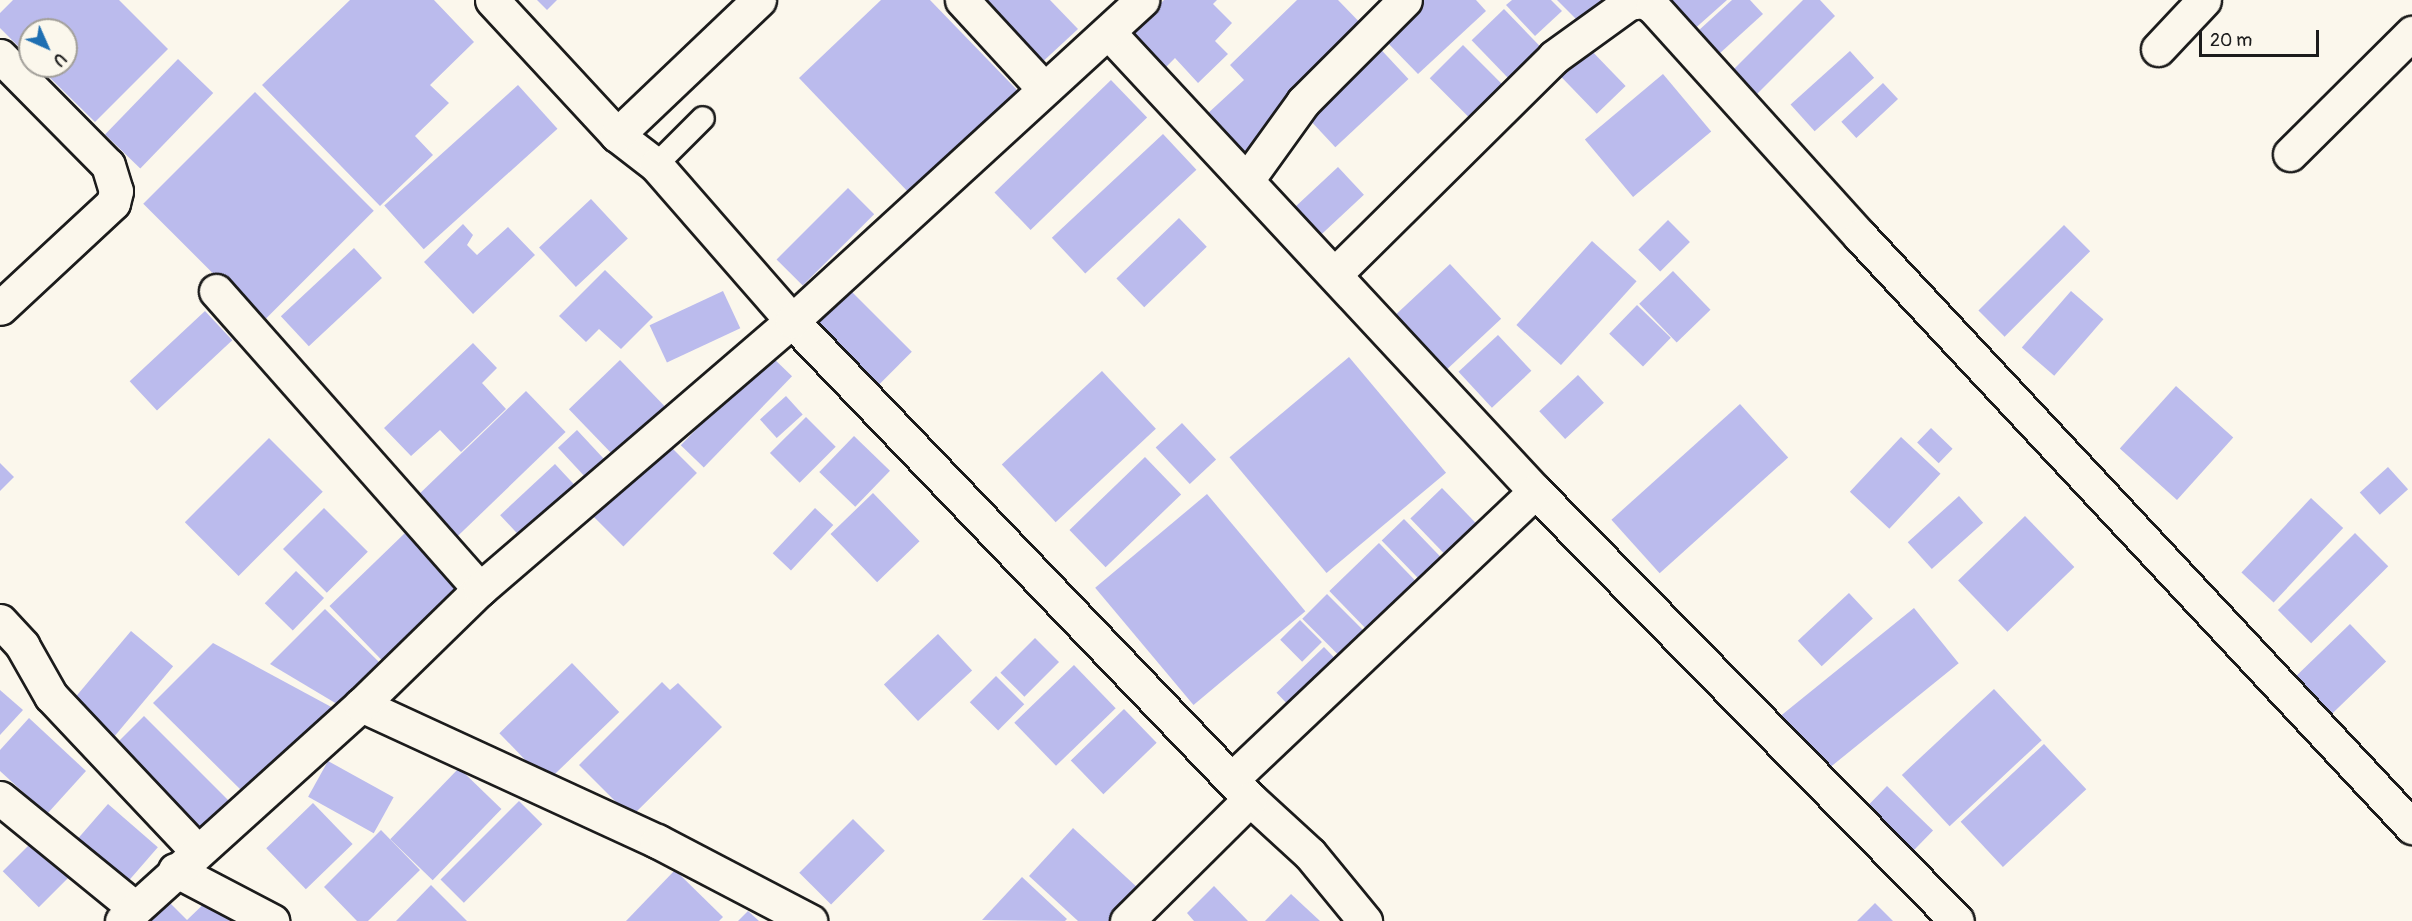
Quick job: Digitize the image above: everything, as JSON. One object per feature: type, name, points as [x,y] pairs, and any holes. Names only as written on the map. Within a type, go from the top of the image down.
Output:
[{"type":"street","points":[[492,0],[616,135],[656,165],[792,321],[1241,789],[1310,854],[1365,921]]},
{"type":"street","points":[[616,135],[759,0]]},
{"type":"street","points":[[962,0],[1044,89]]},
{"type":"street","points":[[0,798],[128,915],[361,705],[480,589],[792,321],[1044,89],[1109,33],[1142,0]]},
{"type":"street","points":[[1247,180],[1303,102],[1405,0]]},
{"type":"street","points":[[2158,49],[2205,0]]},
{"type":"street","points":[[1335,274],[1554,57],[1629,3],[1644,1],[2412,827]]},
{"type":"street","points":[[1109,33],[1536,491],[1957,921]]},
{"type":"street","points":[[2290,154],[2412,33]]},
{"type":"street","points":[[0,56],[108,165],[116,191],[113,203],[0,308]]},
{"type":"street","points":[[216,291],[480,589]]},
{"type":"street","points":[[1127,921],[1241,789],[1536,491]]},
{"type":"street","points":[[0,621],[22,645],[51,696],[186,861],[272,921]]},
{"type":"street","points":[[361,705],[657,841],[810,921]]},
{"type":"lane","points":[[656,165],[703,118]]},
{"type":"building","points":[[13,0],[119,0],[168,49],[95,122],[50,78],[78,78],[78,18],[18,18],[18,46],[0,28],[0,13]]},
{"type":"building","points":[[350,0],[434,0],[474,42],[430,85],[449,103],[415,136],[433,155],[380,206],[262,85]]},
{"type":"building","points":[[537,0],[557,0],[547,10]]},
{"type":"building","points":[[881,0],[930,0],[1019,92],[911,195],[799,78]]},
{"type":"building","points":[[981,0],[1050,0],[1078,29],[1037,67]]},
{"type":"building","points":[[1164,0],[1217,0],[1213,4],[1232,23],[1215,41],[1228,54],[1198,83],[1175,58],[1165,68],[1131,33]]},
{"type":"building","points":[[1297,0],[1338,0],[1369,32],[1243,153],[1206,115],[1244,80],[1230,65]]},
{"type":"building","points":[[1422,0],[1476,0],[1486,11],[1418,74],[1382,37]]},
{"type":"building","points":[[1512,0],[1551,0],[1562,11],[1535,36],[1506,5]]},
{"type":"building","points":[[1557,0],[1610,0],[1583,26]]},
{"type":"building","points":[[1662,0],[1727,0],[1691,32]]},
{"type":"building","points":[[1732,0],[1750,0],[1763,14],[1719,54],[1698,31]]},
{"type":"building","points":[[1803,0],[1820,0],[1835,16],[1754,97],[1730,73]]},
{"type":"building","points":[[1504,9],[1544,51],[1512,82],[1472,40]]},
{"type":"building","points":[[1373,41],[1408,79],[1335,147],[1300,109]]},
{"type":"building","points":[[1463,45],[1506,88],[1473,121],[1430,78]]},
{"type":"building","points":[[1586,45],[1626,86],[1597,114],[1557,73]]},
{"type":"building","points":[[1850,51],[1874,78],[1815,131],[1791,105]]},
{"type":"building","points":[[178,59],[213,93],[140,169],[105,135]]},
{"type":"building","points":[[1663,74],[1711,131],[1633,197],[1585,140]]},
{"type":"building","points":[[1111,80],[1147,117],[1031,230],[994,193]]},
{"type":"building","points":[[1883,83],[1898,99],[1856,138],[1841,122]]},
{"type":"building","points":[[518,85],[557,129],[424,249],[384,205]]},
{"type":"building","points":[[255,92],[374,211],[262,323],[143,204]]},
{"type":"building","points":[[1163,134],[1196,170],[1085,274],[1052,238]]},
{"type":"building","points":[[1338,167],[1364,195],[1319,237],[1293,209]]},
{"type":"building","points":[[848,188],[874,214],[803,286],[777,259]]},
{"type":"building","points":[[591,199],[628,238],[576,287],[539,247]]},
{"type":"building","points":[[1179,218],[1207,247],[1144,307],[1116,278]]},
{"type":"building","points":[[1668,220],[1690,242],[1660,272],[1638,250]]},
{"type":"building","points":[[463,224],[473,235],[467,245],[477,255],[508,227],[535,255],[473,314],[424,262]]},
{"type":"building","points":[[2064,225],[2090,251],[2005,337],[1978,311]]},
{"type":"building","points":[[1592,241],[1637,281],[1561,365],[1516,325]]},
{"type":"building","points":[[354,248],[382,278],[309,346],[281,316]]},
{"type":"building","points":[[1450,264],[1501,319],[1447,369],[1396,314]]},
{"type":"building","points":[[605,270],[653,317],[621,349],[599,329],[586,342],[559,316]]},
{"type":"building","points":[[1673,271],[1711,310],[1677,342],[1639,304]]},
{"type":"building","points":[[723,291],[740,328],[667,362],[650,325]]},
{"type":"building","points":[[851,291],[912,352],[877,386],[816,326]]},
{"type":"building","points":[[2071,291],[2103,319],[2054,376],[2022,348]]},
{"type":"building","points":[[1637,305],[1671,338],[1643,366],[1609,334]]},
{"type":"building","points":[[205,311],[232,340],[157,410],[130,381]]},
{"type":"building","points":[[1498,335],[1531,371],[1492,408],[1459,372]]},
{"type":"building","points":[[473,343],[497,368],[482,383],[506,409],[461,452],[440,430],[411,456],[384,428]]},
{"type":"building","points":[[769,354],[792,376],[704,468],[681,445]]},
{"type":"building","points":[[1349,357],[1446,473],[1327,573],[1229,457]]},
{"type":"building","points":[[620,360],[671,413],[620,463],[569,409]]},
{"type":"building","points":[[1102,371],[1156,429],[1056,522],[1002,464]]},
{"type":"building","points":[[1578,375],[1604,403],[1565,439],[1539,411]]},
{"type":"building","points":[[2176,386],[2233,438],[2177,500],[2120,448]]},
{"type":"building","points":[[526,391],[566,432],[453,540],[414,499]]},
{"type":"building","points":[[786,396],[803,415],[777,438],[760,419]]},
{"type":"building","points":[[1740,404],[1788,458],[1660,573],[1611,520]]},
{"type":"building","points":[[806,417],[836,447],[800,483],[770,453]]},
{"type":"building","points":[[1182,423],[1216,460],[1190,484],[1156,448]]},
{"type":"building","points":[[1931,428],[1953,449],[1939,463],[1917,442]]},
{"type":"building","points":[[577,430],[608,463],[589,481],[558,448]]},
{"type":"building","points":[[854,436],[890,471],[855,507],[819,472]]},
{"type":"building","points":[[1901,437],[1940,474],[1889,529],[1850,492]]},
{"type":"building","points":[[269,438],[323,492],[239,576],[185,522]]},
{"type":"building","points":[[663,439],[697,473],[623,546],[589,513]]},
{"type":"building","points":[[1145,457],[1181,494],[1106,567],[1069,530]]},
{"type":"building","points":[[0,463],[14,477],[0,491]]},
{"type":"building","points":[[555,464],[581,492],[526,543],[500,515]]},
{"type":"building","points":[[2388,467],[2408,489],[2380,515],[2360,492]]},
{"type":"building","points":[[1442,488],[1484,532],[1453,562],[1410,519]]},
{"type":"building","points":[[873,493],[920,541],[877,582],[831,534]]},
{"type":"building","points":[[1207,494],[1305,611],[1194,705],[1095,588]]},
{"type":"building","points":[[1959,496],[1983,523],[1932,569],[1908,542]]},
{"type":"building","points":[[2311,498],[2343,528],[2274,603],[2241,573]]},
{"type":"building","points":[[324,508],[368,552],[327,593],[283,549]]},
{"type":"building","points":[[815,508],[833,525],[791,570],[773,553]]},
{"type":"building","points":[[2025,516],[2074,567],[2007,632],[1958,581]]},
{"type":"building","points":[[1404,519],[1449,566],[1427,587],[1382,541]]},
{"type":"building","points":[[405,533],[461,591],[385,663],[329,606]]},
{"type":"building","points":[[2355,533],[2388,566],[2311,643],[2278,610]]},
{"type":"building","points":[[1379,543],[1421,587],[1372,635],[1329,591]]},
{"type":"building","points":[[296,571],[324,598],[293,630],[265,603]]},
{"type":"building","points":[[1849,593],[1873,619],[1822,666],[1798,641]]},
{"type":"building","points":[[1327,594],[1373,640],[1348,665],[1302,619]]},
{"type":"building","points":[[1914,608],[1959,663],[1826,771],[1781,716]]},
{"type":"building","points":[[325,609],[379,662],[337,704],[270,664]]},
{"type":"building","points":[[1300,620],[1322,642],[1302,662],[1280,640]]},
{"type":"building","points":[[2350,624],[2386,661],[2324,721],[2288,684]]},
{"type":"building","points":[[131,631],[173,666],[109,742],[67,707]]},
{"type":"building","points":[[938,634],[972,671],[918,721],[884,684]]},
{"type":"building","points":[[1035,638],[1059,662],[1024,697],[1000,673]]},
{"type":"building","points":[[213,643],[335,709],[246,795],[153,703]]},
{"type":"building","points":[[1324,647],[1346,670],[1299,716],[1277,693]]},
{"type":"building","points":[[572,663],[619,712],[547,782],[499,733]]},
{"type":"building","points":[[1074,665],[1116,708],[1056,766],[1014,723]]},
{"type":"building","points":[[996,676],[1024,704],[998,730],[970,702]]},
{"type":"building","points":[[662,682],[670,690],[678,683],[722,727],[631,817],[579,765]]},
{"type":"building","points":[[1994,689],[2042,740],[1950,826],[1902,775]]},
{"type":"building","points":[[0,690],[23,710],[0,735]]},
{"type":"building","points":[[1124,709],[1157,743],[1103,794],[1071,760]]},
{"type":"building","points":[[144,716],[230,802],[197,836],[111,749]]},
{"type":"building","points":[[29,718],[86,771],[47,814],[0,771],[0,750]]},
{"type":"building","points":[[2044,744],[2086,789],[2003,867],[1961,822]]},
{"type":"building","points":[[328,761],[394,797],[374,833],[308,797]]},
{"type":"building","points":[[459,768],[501,809],[433,880],[390,839]]},
{"type":"building","points":[[1887,786],[1933,830],[1913,851],[1867,807]]},
{"type":"building","points":[[519,801],[542,824],[464,903],[441,879]]},
{"type":"building","points":[[313,803],[353,844],[306,889],[266,848]]},
{"type":"building","points":[[108,804],[158,847],[125,885],[75,842]]},
{"type":"building","points":[[853,819],[885,851],[831,905],[799,873]]},
{"type":"building","points":[[1073,828],[1139,889],[1109,921],[1078,921],[1029,876]]},
{"type":"building","points":[[381,830],[420,870],[368,921],[357,921],[324,887]]},
{"type":"building","points":[[36,838],[72,874],[39,907],[3,871]]},
{"type":"building","points":[[675,870],[723,917],[719,921],[626,921]]},
{"type":"building","points":[[1022,877],[1067,919],[1065,921],[982,920]]},
{"type":"building","points":[[431,885],[467,921],[396,921]]},
{"type":"building","points":[[1214,886],[1248,921],[1194,921],[1187,913]]},
{"type":"building","points":[[1291,894],[1320,921],[1265,921]]},
{"type":"building","points":[[212,896],[235,921],[145,921],[167,900],[187,920]]},
{"type":"building","points":[[1875,903],[1893,921],[1857,921]]},
{"type":"building","points":[[748,911],[759,921],[738,921]]}]
